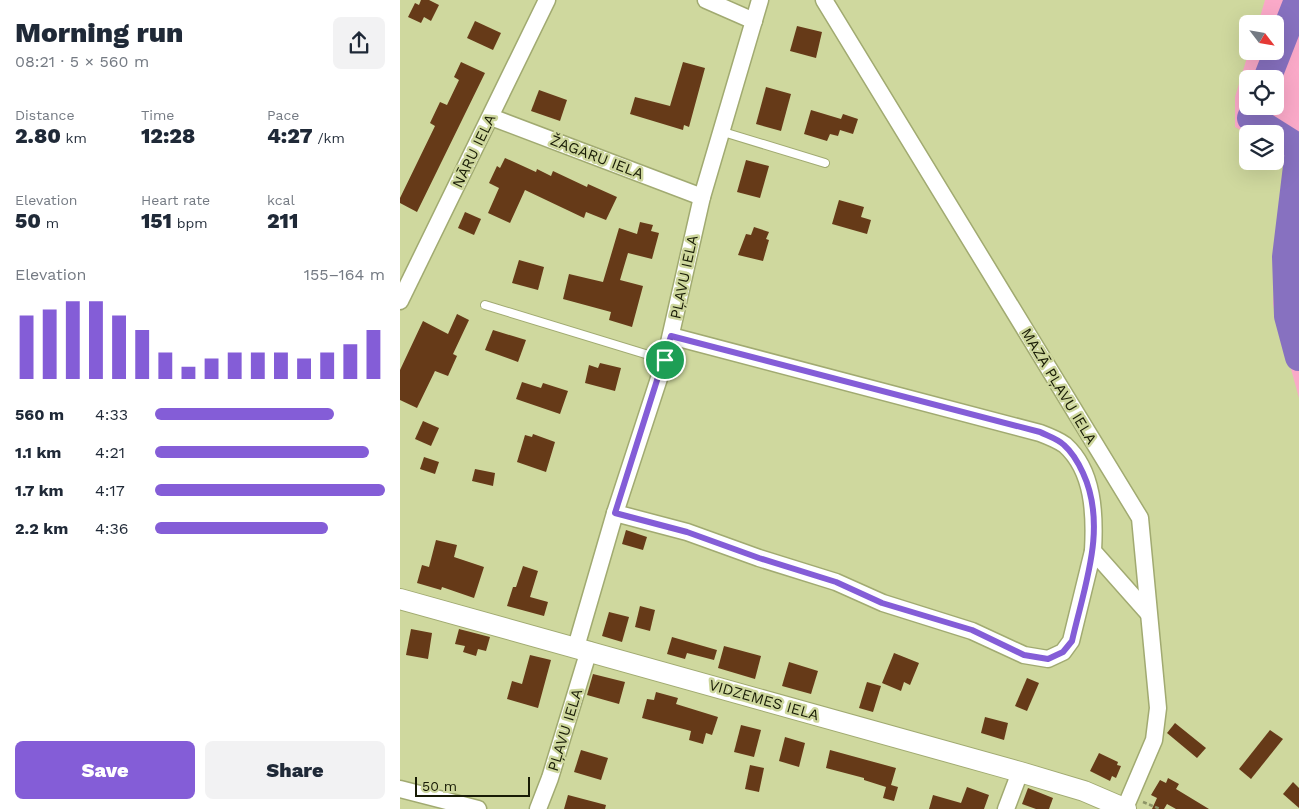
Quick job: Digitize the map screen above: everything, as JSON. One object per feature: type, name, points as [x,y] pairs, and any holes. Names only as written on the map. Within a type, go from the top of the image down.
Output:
[{"type":"street","name":"NĀRU IELA","points":[[400,301],[492,117],[547,0]]},
{"type":"street","points":[[706,0],[754,21]]},
{"type":"street","name":"PĻAVU IELA","points":[[538,809],[550,778],[615,513],[665,360],[702,196],[760,0]]},
{"type":"street","name":"MAZĀ PĻAVU IELA","points":[[824,0],[1140,518],[1158,708],[1154,740],[1126,809]]},
{"type":"street","name":"ŽAGARU IELA","points":[[492,117],[702,196]]},
{"type":"street","points":[[615,513],[687,532],[759,558],[836,582],[882,603],[972,630],[1024,655],[1048,659],[1063,652],[1072,641],[1093,551],[1095,522],[1090,487],[1075,456],[1063,444],[1040,432],[671,336]]},
{"type":"street","points":[[1093,551],[1148,613]]},
{"type":"street","name":"VIDZEMES IELA","points":[[400,599],[582,648],[1020,772],[1084,791],[1126,809]]},
{"type":"street","points":[[1006,809],[1020,772]]},
{"type":"street","points":[[400,789],[478,809]]},
{"type":"lane","points":[[720,131],[825,162]]},
{"type":"lane","points":[[485,305],[665,360]]},
{"type":"shaded area","points":[[1265,0],[1299,0],[1299,398],[1273,304],[1285,156],[1284,125],[1239,125],[1239,129],[1235,127],[1235,97],[1239,84],[1239,115],[1284,115],[1284,70],[1243,70],[1246,60],[1284,60],[1284,15],[1261,15]]},
{"type":"building","points":[[421,0],[429,0],[439,5],[431,21],[424,17],[421,23],[408,17],[415,3],[419,5]]},
{"type":"building","points":[[475,21],[501,33],[493,50],[467,38]]},
{"type":"building","points":[[797,26],[822,32],[816,58],[790,51]]},
{"type":"building","points":[[461,62],[485,73],[417,212],[400,203],[400,198],[435,126],[430,123],[440,102],[447,105],[459,80],[454,77]]},
{"type":"building","points":[[683,62],[705,68],[689,127],[684,125],[683,130],[630,114],[635,97],[670,106]]},
{"type":"building","points":[[766,87],[791,94],[781,131],[756,124]]},
{"type":"building","points":[[539,90],[567,100],[560,121],[531,111]]},
{"type":"building","points":[[811,110],[841,119],[843,114],[858,119],[853,134],[840,130],[838,136],[830,134],[827,141],[804,134]]},
{"type":"building","points":[[505,158],[536,172],[537,169],[551,176],[553,171],[587,187],[588,184],[617,197],[606,220],[586,212],[584,218],[525,190],[510,223],[488,213],[499,188],[489,183],[497,166],[500,168]]},
{"type":"building","points":[[746,160],[769,166],[760,198],[737,192]]},
{"type":"building","points":[[839,200],[864,207],[861,217],[871,220],[867,234],[832,224]]},
{"type":"building","points":[[465,212],[481,219],[474,235],[458,228]]},
{"type":"building","points":[[640,222],[653,225],[651,231],[659,233],[652,259],[628,253],[620,280],[643,286],[632,327],[609,320],[611,312],[563,299],[569,274],[603,282],[619,228],[637,234]]},
{"type":"building","points":[[754,227],[769,232],[766,239],[769,240],[763,261],[738,255],[746,234],[751,235]]},
{"type":"building","points":[[519,260],[544,267],[538,290],[512,283]]},
{"type":"building","points":[[457,314],[469,320],[453,354],[457,356],[448,376],[435,371],[417,408],[400,400],[400,370],[423,321],[448,334]]},
{"type":"building","points":[[493,330],[526,340],[518,362],[485,350]]},
{"type":"building","points":[[600,363],[621,368],[615,391],[585,383],[589,365],[598,368]]},
{"type":"building","points":[[522,382],[541,388],[543,383],[568,391],[560,414],[516,399]]},
{"type":"building","points":[[423,421],[439,428],[431,446],[415,439]]},
{"type":"building","points":[[533,434],[555,442],[546,472],[517,462],[525,435],[532,437]]},
{"type":"building","points":[[424,457],[439,462],[435,474],[420,469]]},
{"type":"building","points":[[475,469],[495,473],[493,486],[472,481]]},
{"type":"building","points":[[626,530],[647,537],[643,550],[622,544]]},
{"type":"building","points":[[436,540],[457,545],[454,557],[484,567],[474,598],[442,587],[441,590],[417,583],[422,565],[429,567]]},
{"type":"building","points":[[523,566],[538,571],[530,597],[548,602],[544,616],[507,606]]},
{"type":"building","points":[[640,606],[655,610],[650,631],[635,627]]},
{"type":"building","points":[[609,612],[629,617],[622,642],[602,636]]},
{"type":"building","points":[[411,629],[432,633],[428,659],[406,655]]},
{"type":"building","points":[[459,629],[490,637],[486,651],[478,649],[476,656],[463,652],[465,646],[455,644]]},
{"type":"building","points":[[672,637],[717,650],[714,660],[687,653],[685,659],[667,654]]},
{"type":"building","points":[[724,646],[761,656],[755,679],[718,668]]},
{"type":"building","points":[[894,653],[919,663],[910,685],[904,682],[901,691],[882,683]]},
{"type":"building","points":[[530,655],[551,660],[538,708],[507,699],[512,681],[522,684]]},
{"type":"building","points":[[789,662],[818,671],[811,694],[782,686]]},
{"type":"building","points":[[593,674],[625,682],[619,704],[587,695]]},
{"type":"building","points":[[1027,678],[1039,683],[1027,711],[1015,706]]},
{"type":"building","points":[[867,682],[881,686],[873,712],[859,708]]},
{"type":"building","points":[[656,692],[678,698],[676,704],[718,717],[712,735],[706,733],[703,744],[689,740],[691,731],[642,718],[647,699],[654,700]]},
{"type":"building","points":[[985,717],[1008,723],[1004,740],[981,733]]},
{"type":"building","points":[[1175,723],[1206,748],[1197,758],[1167,733]]},
{"type":"building","points":[[741,725],[761,730],[754,757],[734,752]]},
{"type":"building","points":[[1270,730],[1283,739],[1251,779],[1239,769]]},
{"type":"building","points":[[785,737],[805,743],[799,767],[779,761]]},
{"type":"building","points":[[581,750],[608,758],[601,780],[574,772]]},
{"type":"building","points":[[830,750],[896,768],[891,785],[898,787],[894,801],[883,798],[886,787],[864,780],[864,778],[826,768]]},
{"type":"building","points":[[1099,753],[1118,762],[1117,765],[1121,766],[1116,778],[1112,776],[1110,781],[1090,771]]},
{"type":"building","points":[[750,765],[764,768],[759,792],[745,789]]},
{"type":"building","points":[[1168,778],[1179,784],[1176,789],[1209,809],[1176,809],[1167,804],[1164,809],[1152,809],[1157,798],[1151,795],[1160,780],[1166,783]]},
{"type":"building","points":[[1293,782],[1299,788],[1299,808],[1283,794]]},
{"type":"building","points":[[967,787],[989,795],[984,809],[929,809],[933,795],[961,803]]},
{"type":"building","points":[[1028,788],[1053,798],[1049,809],[1036,809],[1022,804]]},
{"type":"building","points":[[568,795],[606,805],[605,809],[564,809]]},
{"type":"waterway","points":[[1271,70],[1298,0]]},
{"type":"waterway","points":[[1252,115],[1251,118],[1299,148]]},
{"type":"waterway","points":[[1299,150],[1286,257],[1288,316],[1299,357]]},
{"type":"route","points":[[671,336],[1040,432],[1063,444],[1075,456],[1090,487],[1095,522],[1093,551],[1072,641],[1063,652],[1048,659],[1024,655],[972,630],[882,603],[836,582],[759,558],[687,532],[615,513],[665,360],[671,336]]}]
